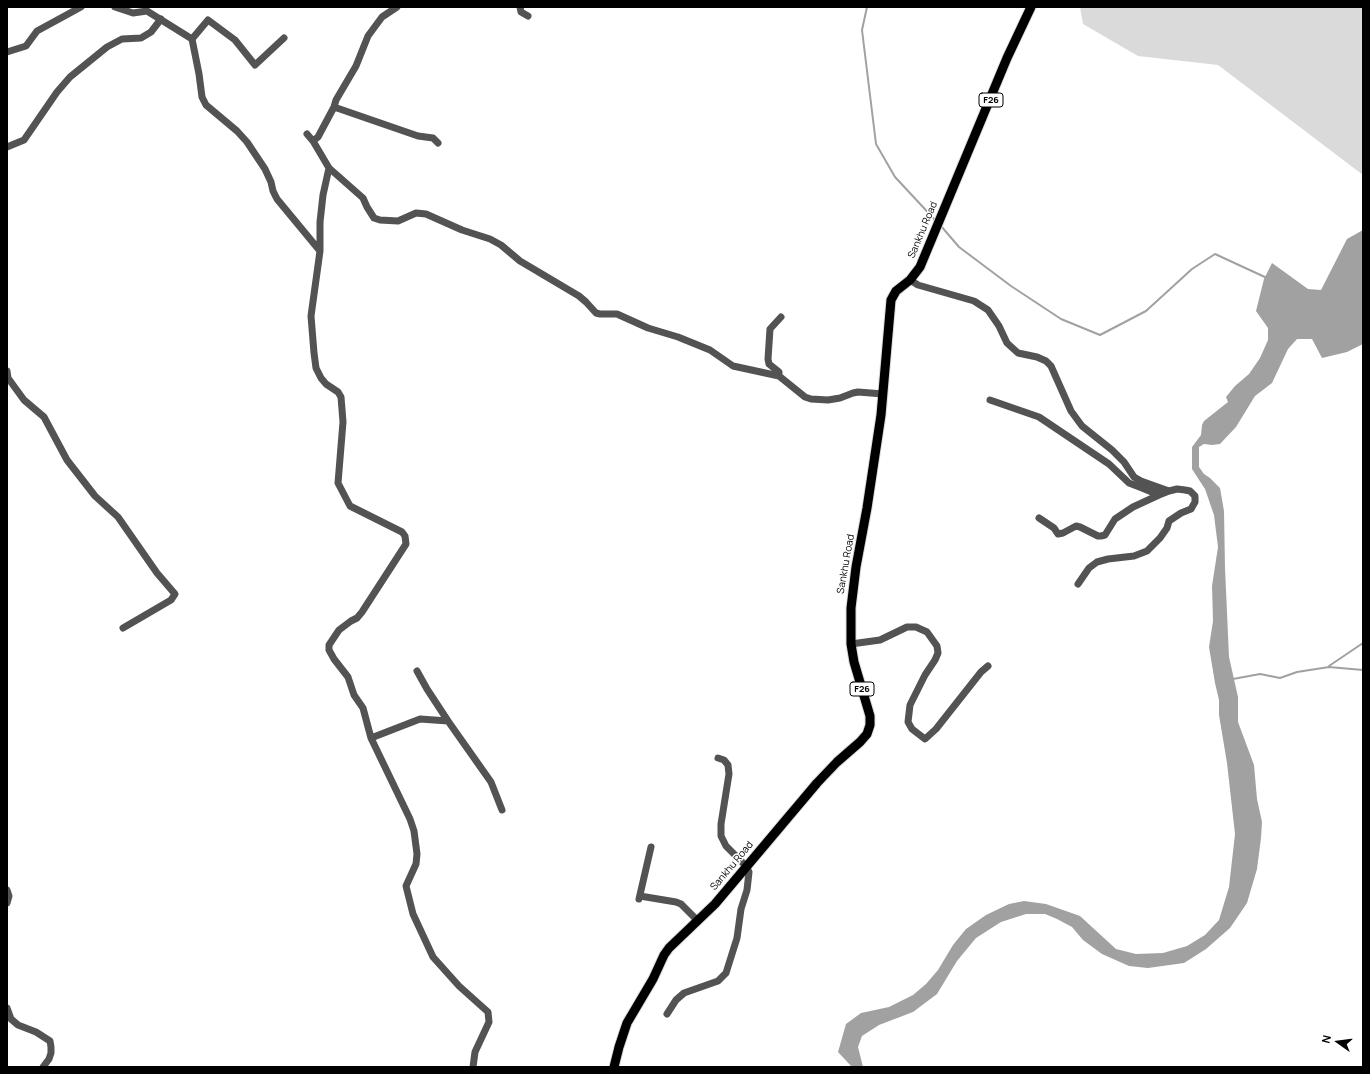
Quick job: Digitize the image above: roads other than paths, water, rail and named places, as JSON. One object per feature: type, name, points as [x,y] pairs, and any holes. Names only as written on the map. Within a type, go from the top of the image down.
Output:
[{"type":"main road","name":"Sankhu Road","points":[[614,1067],[627,1023],[653,979],[664,955],[676,940],[715,904],[817,783],[867,734],[870,725],[870,716],[854,662],[851,644],[852,592],[867,508],[882,394],[891,300],[896,291],[910,280],[920,267],[1007,58],[1031,7]]},
{"type":"street","points":[[7,52],[26,46],[37,31],[81,7]]},
{"type":"street","points":[[115,7],[133,13],[147,11],[192,39],[202,97],[206,105],[237,131],[247,142],[265,169],[277,199],[320,252]]},
{"type":"street","points":[[313,141],[318,137],[334,107],[336,100],[356,66],[368,36],[382,17],[397,7]]},
{"type":"street","points":[[520,7],[521,12],[528,16]]},
{"type":"street","points":[[7,147],[24,140],[57,92],[70,77],[107,47],[122,39],[141,38],[146,36],[161,19]]},
{"type":"street","points":[[192,39],[208,20],[235,40],[255,65],[284,38]]},
{"type":"street","points":[[334,107],[418,136],[433,138],[438,143]]},
{"type":"street","points":[[307,134],[313,141],[329,168],[363,198],[374,218],[380,220],[398,221],[416,213],[426,214],[462,230],[496,242],[520,261],[579,296],[596,313],[617,314],[648,328],[678,337],[710,350],[734,366],[779,376],[805,396],[817,401],[840,398],[858,392],[882,394]]},
{"type":"street","points":[[329,168],[323,196],[320,222],[320,252],[311,316],[316,368],[326,384],[338,392],[341,397],[343,422],[338,483],[350,506],[402,532],[405,536],[406,544],[362,612],[357,618],[339,630],[329,645],[329,650],[348,677],[354,695],[363,708],[371,738],[410,819],[414,831],[417,854],[416,864],[406,886],[413,914],[433,957],[459,986],[488,1012],[489,1022],[475,1052],[473,1067]]},
{"type":"street","points":[[910,280],[918,285],[974,301],[988,310],[999,326],[1007,343],[1018,354],[1037,357],[1046,361],[1051,366],[1071,411],[1082,426],[1120,458],[1134,477],[1169,491]]},
{"type":"street","points":[[779,376],[779,372],[769,364],[768,359],[770,329],[781,317]]},
{"type":"street","points":[[7,371],[8,378],[24,400],[44,417],[67,460],[95,496],[118,517],[157,573],[175,594],[172,600],[123,628]]},
{"type":"street","points":[[990,400],[1039,417],[1109,464],[1129,483],[1159,495]]},
{"type":"street","points":[[1039,518],[1054,528],[1058,534],[1063,534],[1076,526],[1101,536],[1105,535],[1115,519],[1133,507],[1159,495],[1177,489],[1193,493],[1195,496],[1195,502],[1191,509],[1169,521],[1167,528],[1160,538],[1147,551],[1134,556],[1108,559],[1097,562],[1089,568],[1078,584]]},
{"type":"street","points":[[851,644],[880,640],[907,627],[916,627],[927,632],[937,646],[938,653],[936,660],[925,675],[910,705],[908,722],[912,729],[924,739],[936,729],[981,672],[988,666]]},
{"type":"street","points":[[417,671],[448,721],[491,782],[502,810]]},
{"type":"street","points":[[371,738],[420,719],[448,721]]},
{"type":"street","points":[[667,1014],[676,1000],[684,993],[718,982],[726,974],[737,938],[741,909],[747,890],[749,872],[746,866],[726,846],[721,836],[721,824],[729,774],[728,765],[724,760],[718,758]]},
{"type":"street","points":[[651,847],[640,898],[676,902],[681,904],[698,921]]},
{"type":"street","points":[[7,890],[9,896],[7,903]]},
{"type":"street","points":[[7,1008],[11,1019],[18,1025],[36,1032],[50,1041],[51,1053],[49,1059],[43,1067]]},
{"type":"waterway","points":[[867,7],[862,30],[876,144],[895,177],[936,221]]},
{"type":"waterway","points":[[941,226],[959,247],[1011,286],[1061,319],[1100,335],[1146,311],[1192,269],[1215,254],[1267,278]]},
{"type":"waterway","points":[[1329,666],[1363,643]]},
{"type":"waterway","points":[[1233,679],[1260,674],[1280,678],[1297,672],[1329,667],[1363,670]]}]
